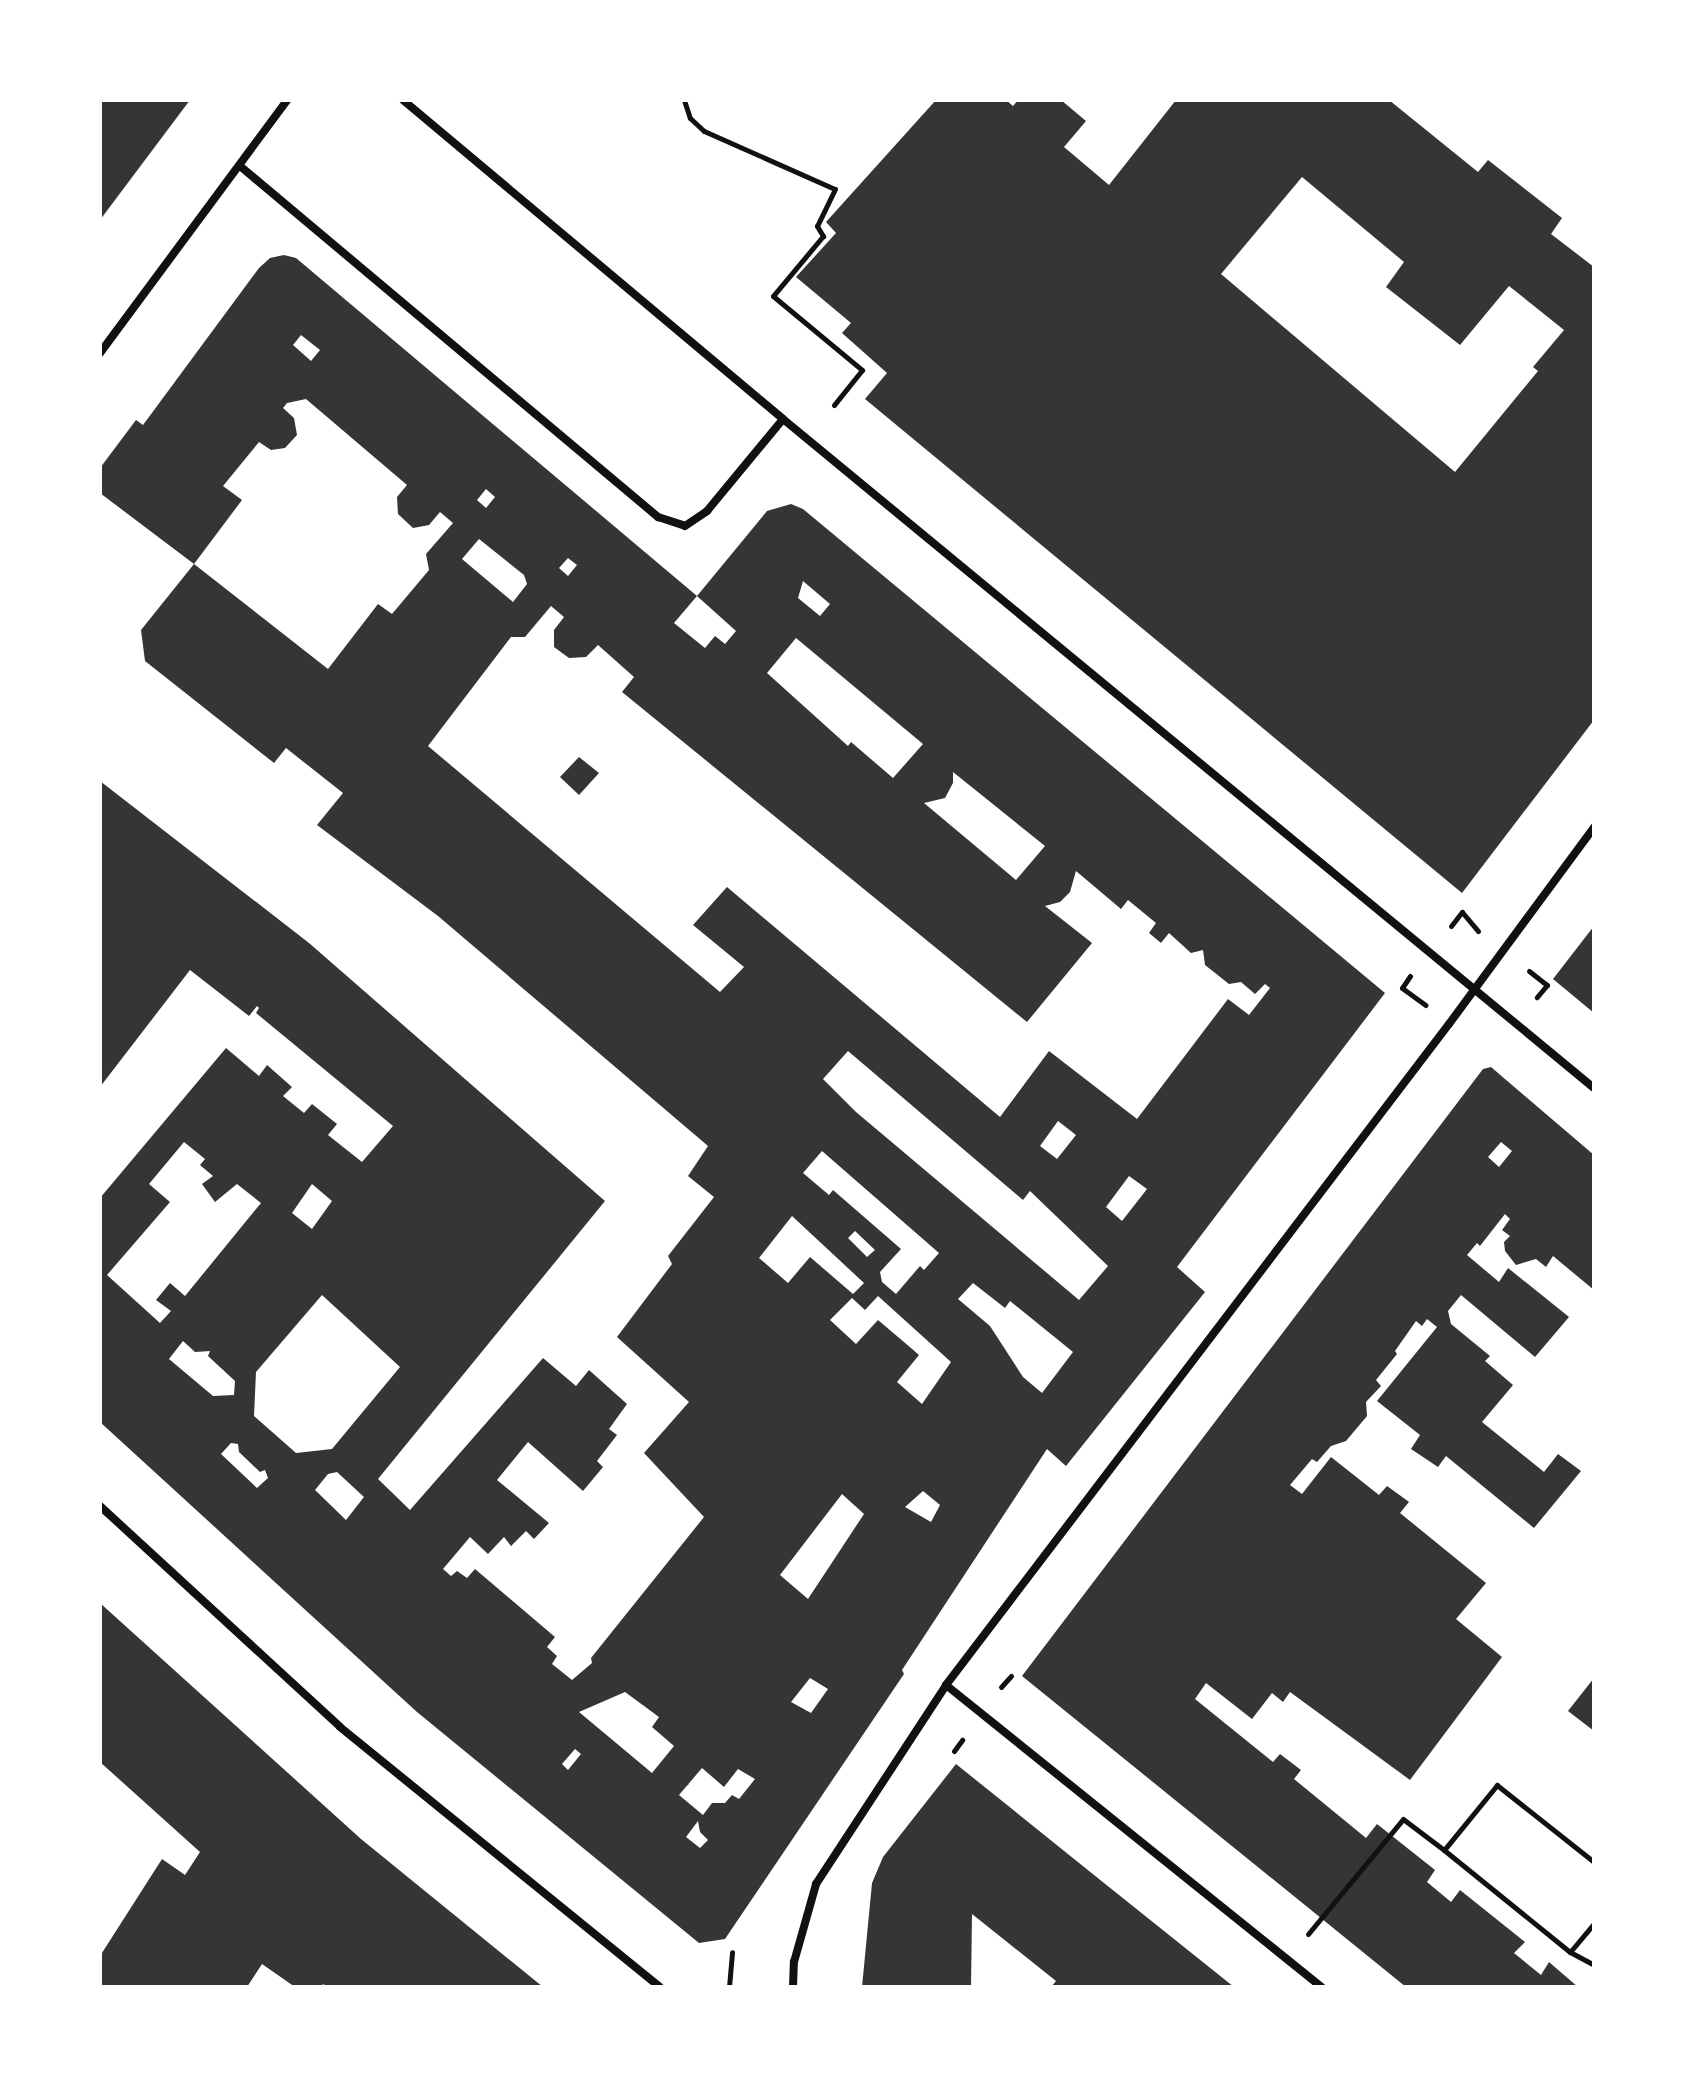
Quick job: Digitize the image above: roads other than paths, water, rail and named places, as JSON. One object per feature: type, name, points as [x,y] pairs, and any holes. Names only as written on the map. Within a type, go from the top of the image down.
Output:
[{"type":"street","points":[[100,353],[287,100]]},
{"type":"street","points":[[403,100],[783,419],[1594,1088]]},
{"type":"street","points":[[240,166],[658,517],[685,526],[707,511],[783,419]]},
{"type":"street","points":[[793,1987],[794,1962],[816,1884],[946,1685],[1475,989],[1594,827]]},
{"type":"street","points":[[100,1506],[340,1727],[660,1987]]},
{"type":"street","points":[[946,1685],[1322,1987]]}]
